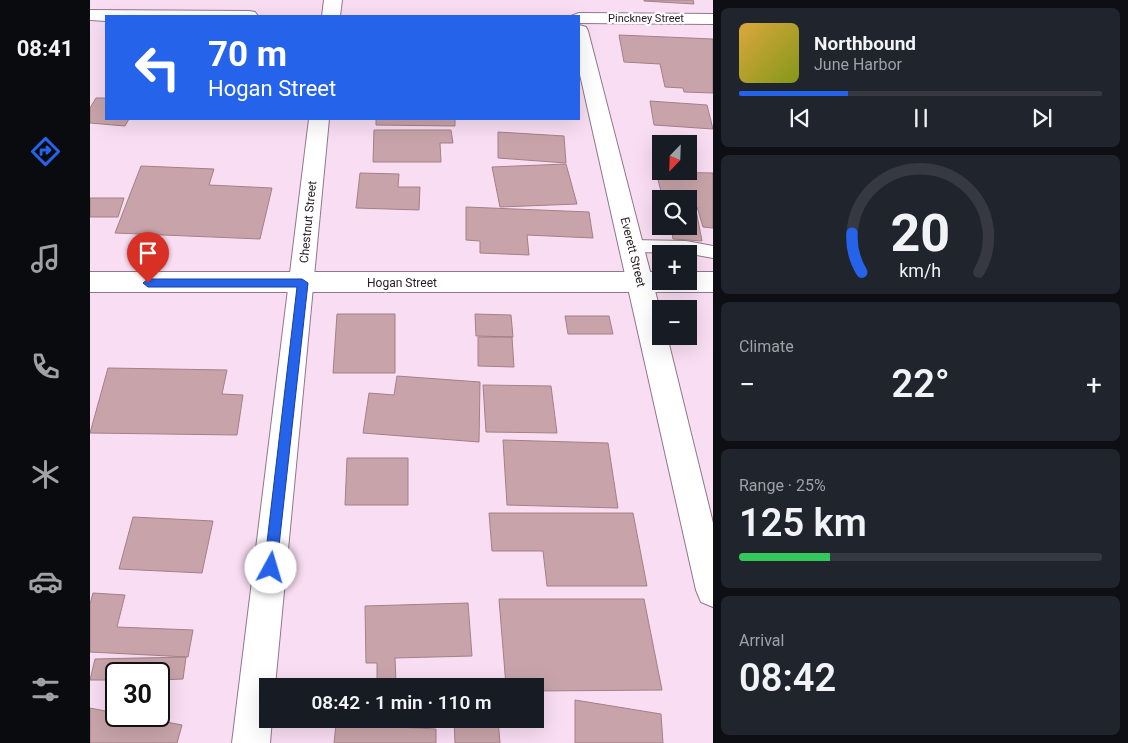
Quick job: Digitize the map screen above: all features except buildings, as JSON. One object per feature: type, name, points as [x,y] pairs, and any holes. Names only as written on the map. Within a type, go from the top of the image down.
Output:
[{"type":"street","points":[[90,10],[95,0]]},
{"type":"street","points":[[331,15],[333,0]]},
{"type":"street","name":"Pinckney Street","points":[[575,12],[713,19]]},
{"type":"street","points":[[90,15],[105,15]]},
{"type":"street","name":"Everett Street","points":[[580,35],[641,283],[713,590]]},
{"type":"street","name":"Chestnut Street","points":[[251,743],[319,120]]},
{"type":"street","name":"Hogan Street","points":[[90,282],[713,282]]},
{"type":"lane","points":[[632,246],[686,247],[713,252]]},
{"type":"route","points":[[148,283],[302,283],[271,568]]}]
